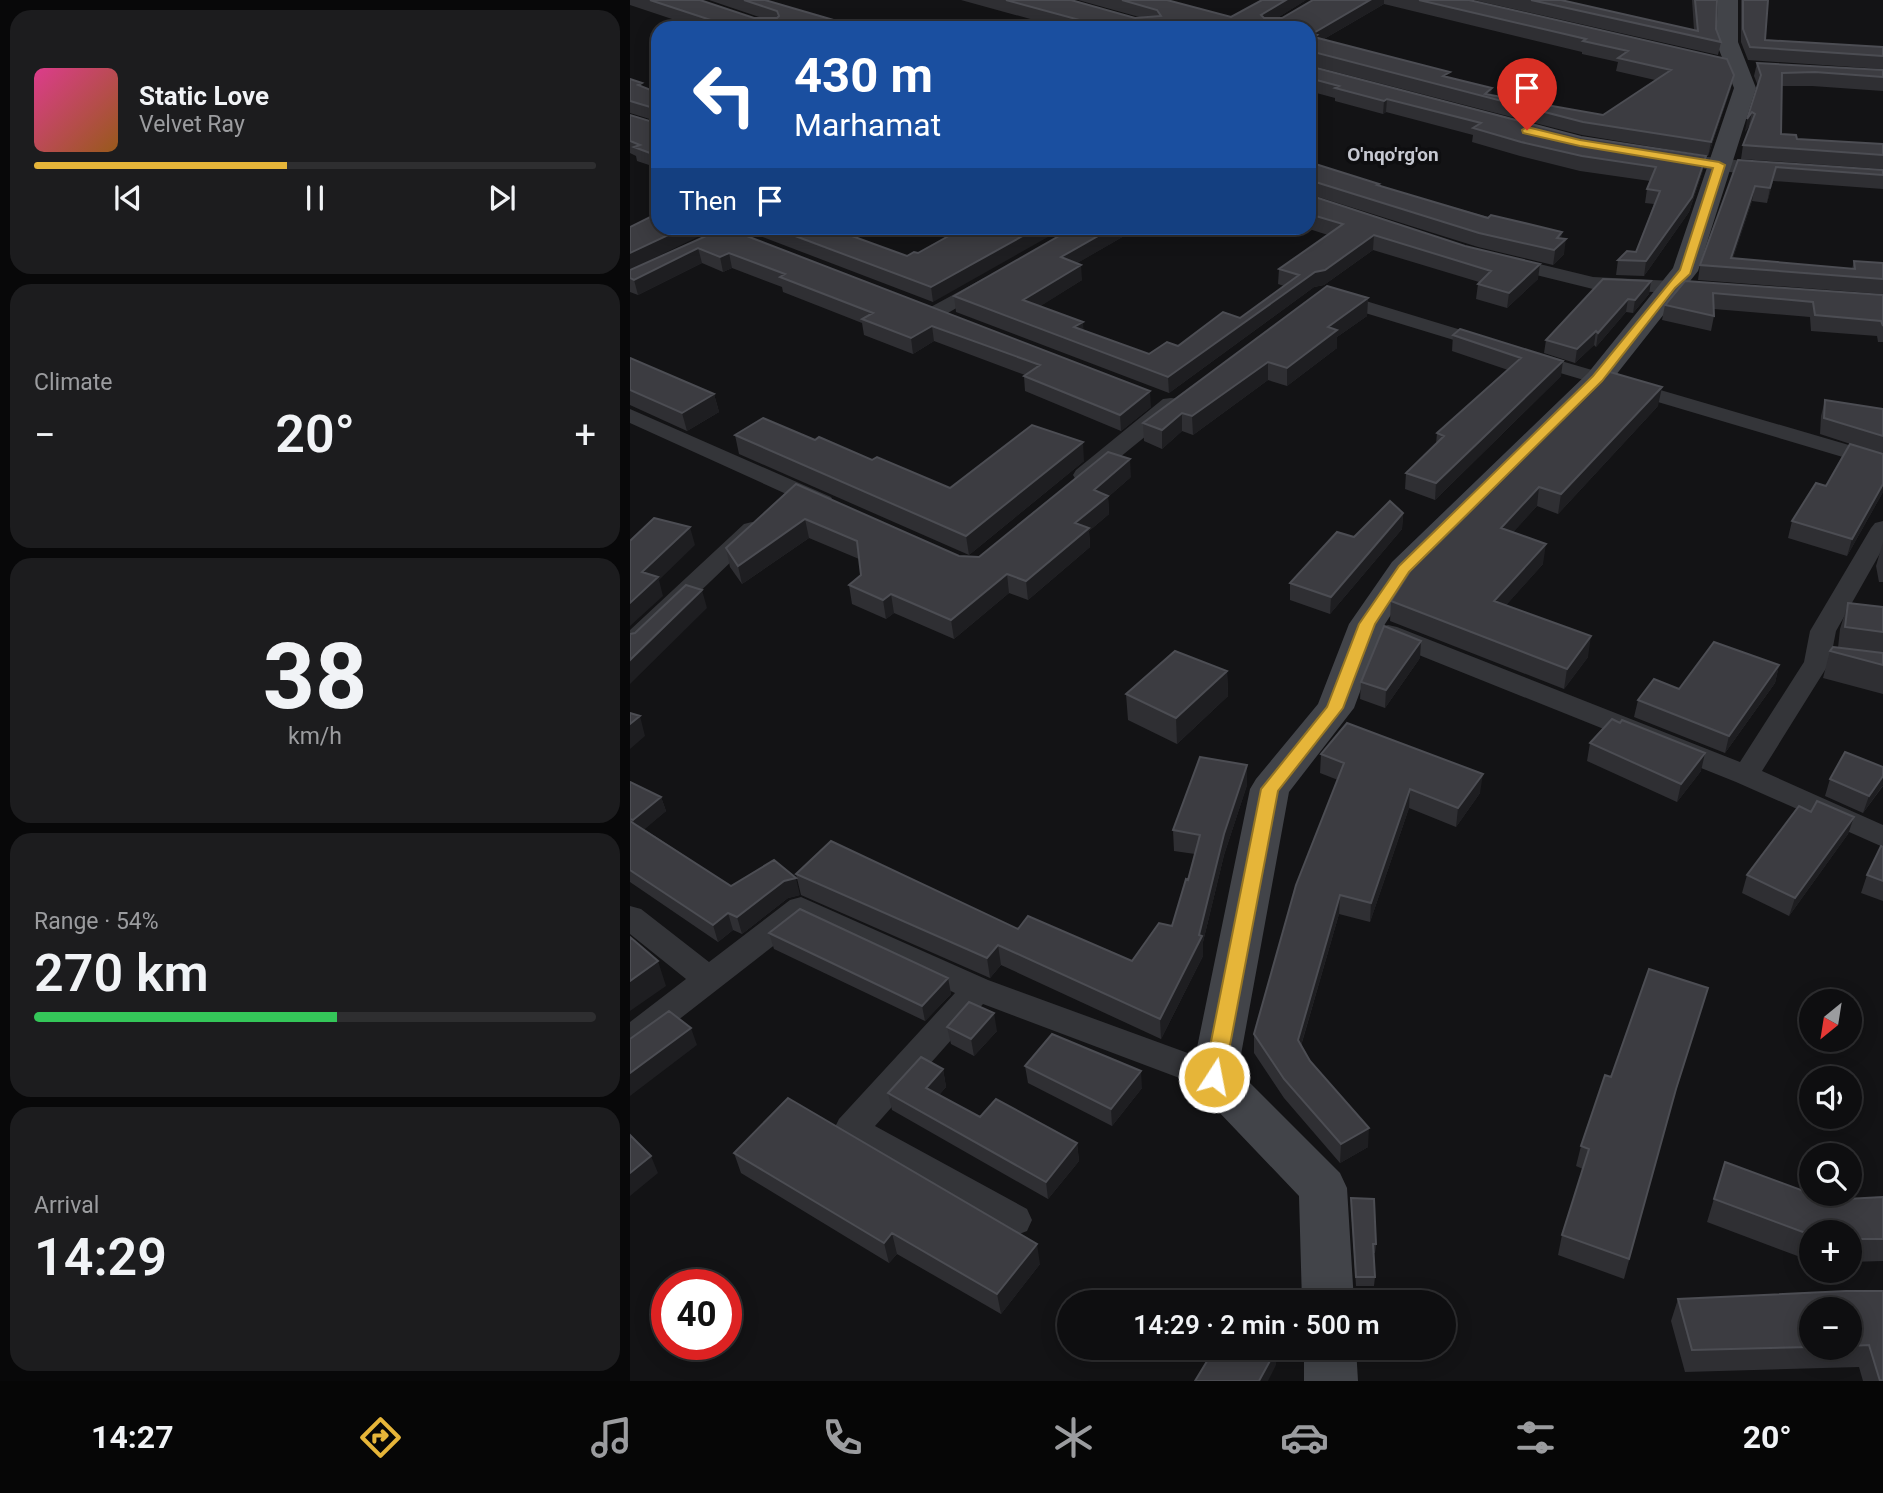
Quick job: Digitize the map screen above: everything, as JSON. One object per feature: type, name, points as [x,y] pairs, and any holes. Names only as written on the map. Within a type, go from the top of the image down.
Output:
[{"type":"street","points":[[1214,1077],[1270,789],[1335,708],[1367,624],[1404,569],[1598,379],[1670,286],[1685,271],[1745,88],[1727,42],[1728,0]]},
{"type":"street","points":[[1656,155],[1719,165],[1787,170]]},
{"type":"street","points":[[1485,257],[1593,283],[1710,289]]},
{"type":"street","points":[[928,310],[1001,273]]},
{"type":"street","points":[[1312,301],[1322,293],[1598,379],[1883,462]]},
{"type":"street","points":[[928,310],[959,322]]},
{"type":"street","points":[[1066,490],[1192,388]]},
{"type":"street","points":[[1146,395],[1171,404]]},
{"type":"street","points":[[630,415],[845,512]]},
{"type":"street","points":[[630,644],[794,490]]},
{"type":"street","points":[[1746,775],[1817,662],[1823,631],[1883,528]]},
{"type":"street","points":[[1367,624],[1746,775],[1883,836]]},
{"type":"street","points":[[1817,662],[1844,665]]},
{"type":"street","points":[[630,1040],[801,908],[977,989],[1214,1077],[1323,1188],[1327,1290]]},
{"type":"street","points":[[630,917],[709,980]]},
{"type":"street","points":[[977,989],[851,1129],[1014,1220]]},
{"type":"street","points":[[1330,1360],[1331,1381]]},
{"type":"building","points":[[650,0],[700,0],[754,18],[777,18],[777,11],[744,0],[765,0],[837,21],[714,21]]},
{"type":"building","points":[[1006,0],[1071,0],[1135,18],[1161,16],[1157,10],[1122,0],[1167,0],[1231,17],[1262,0],[1286,0],[1261,15],[1264,18],[1282,18],[1313,0],[1370,0],[1316,32],[1316,21],[1083,21]]},
{"type":"building","points":[[1419,0],[1469,0],[1727,59],[1734,75],[1711,142],[1583,122],[1316,53],[1316,38],[1450,72],[1443,76],[1492,88],[1485,94],[1603,115],[1671,70],[1618,58],[1628,51],[1583,41],[1586,39]]},
{"type":"building","points":[[1531,0],[1561,0],[1698,31],[1695,0],[1717,0],[1716,29],[1721,42]]},
{"type":"building","points":[[1743,0],[1768,0],[1765,40],[1883,47],[1883,56],[1750,47],[1743,29]]},
{"type":"building","points":[[1757,63],[1883,70],[1883,77],[1815,72],[1782,73],[1781,134],[1796,135],[1797,139],[1883,144],[1883,155],[1743,145],[1755,114],[1752,112],[1747,119],[1761,75]]},
{"type":"building","points":[[1316,68],[1581,137],[1706,156],[1692,197],[1646,261],[1618,260],[1627,251],[1636,252],[1660,191],[1647,189],[1656,167],[1582,156],[1521,142],[1473,128],[1481,123],[1335,88],[1339,86],[1316,80]]},
{"type":"building","points":[[630,79],[642,83],[638,85],[651,90],[651,107],[630,101]]},
{"type":"building","points":[[630,115],[651,121],[651,153],[634,147],[640,145],[630,141]]},
{"type":"building","points":[[1738,160],[1883,170],[1883,175],[1776,167],[1770,188],[1755,186],[1731,258],[1855,269],[1854,261],[1883,263],[1883,279],[1700,265]]},
{"type":"building","points":[[1316,164],[1488,218],[1491,215],[1562,232],[1557,238],[1566,239],[1554,250],[1479,233],[1316,182]]},
{"type":"building","points":[[1316,197],[1465,246],[1540,264],[1509,293],[1478,284],[1491,271],[1374,235],[1325,270],[1315,272],[1168,377],[954,296],[1061,235],[1100,235],[1061,257],[1081,265],[1023,300],[1083,322],[1074,327],[1149,354],[1167,342],[1178,346],[1223,312],[1240,318],[1299,275],[1279,269],[1343,224],[1316,216]]},
{"type":"building","points":[[651,216],[651,235],[668,235],[630,253],[630,227]]},
{"type":"building","points":[[708,235],[744,235],[1150,391],[1120,415],[1024,376],[1040,365],[932,326],[911,338],[862,319],[873,313],[780,277],[785,274],[729,253],[720,257],[698,248],[634,280],[630,278],[630,270]]},
{"type":"building","points":[[793,235],[849,235],[907,256],[950,235],[1024,235],[931,287]]},
{"type":"building","points":[[1603,279],[1651,281],[1635,300],[1628,299],[1598,333],[1596,331],[1577,349],[1546,340]]},
{"type":"building","points":[[1685,281],[1883,295],[1883,326],[1881,321],[1815,315],[1813,302],[1713,293],[1714,316],[1665,305]]},
{"type":"building","points":[[1327,286],[1368,298],[1328,327],[1337,330],[1287,368],[1268,362],[1192,416],[1182,413],[1162,430],[1143,423]]},
{"type":"building","points":[[1460,329],[1563,361],[1436,483],[1406,473],[1444,436],[1437,433],[1521,358],[1453,335]]},
{"type":"building","points":[[630,358],[714,394],[682,413],[630,390]]},
{"type":"building","points":[[1610,372],[1662,387],[1561,494],[1539,487],[1501,528],[1546,544],[1494,601],[1591,636],[1567,669],[1391,601],[1411,570]]},
{"type":"building","points":[[1825,400],[1883,409],[1883,436],[1824,418]]},
{"type":"building","points":[[763,418],[815,440],[819,437],[872,460],[877,457],[950,488],[1032,425],[1083,442],[966,536],[735,435]]},
{"type":"building","points":[[1850,444],[1883,454],[1883,484],[1852,539],[1792,521],[1816,483],[1826,486]]},
{"type":"building","points":[[1108,452],[1130,459],[1094,490],[1108,496],[1075,523],[1089,528],[1026,581],[1007,574],[951,620],[891,594],[883,600],[849,585],[861,575],[857,541],[805,519],[738,566],[726,548],[796,484],[959,556],[979,557]]},
{"type":"building","points":[[1390,501],[1403,513],[1331,597],[1290,583],[1337,532],[1354,537]]},
{"type":"building","points":[[654,518],[690,527],[642,572],[658,577],[630,603],[630,541]]},
{"type":"building","points":[[686,585],[702,590],[630,660],[630,634],[635,633]]},
{"type":"building","points":[[1848,603],[1883,607],[1883,632],[1845,627]]},
{"type":"building","points":[[1384,626],[1421,641],[1386,690],[1361,682]]},
{"type":"building","points":[[1714,642],[1779,665],[1729,736],[1638,700],[1654,679],[1679,689]]},
{"type":"building","points":[[1833,647],[1883,653],[1883,665],[1830,651]]},
{"type":"building","points":[[1175,651],[1227,671],[1176,718],[1126,694]]},
{"type":"building","points":[[630,713],[640,716],[630,724]]},
{"type":"building","points":[[1612,719],[1620,723],[1622,720],[1705,753],[1681,784],[1590,743]]},
{"type":"building","points":[[1347,723],[1483,774],[1458,808],[1410,789],[1371,903],[1340,895],[1298,1040],[1310,1061],[1369,1128],[1341,1144],[1284,1079],[1254,1034],[1296,885],[1344,763],[1321,754]]},
{"type":"building","points":[[1845,752],[1883,767],[1883,776],[1869,796],[1830,779]]},
{"type":"building","points":[[1200,757],[1247,765],[1224,834],[1199,935],[1202,936],[1160,1019],[998,945],[987,958],[796,874],[831,841],[1018,929],[1028,916],[1132,961],[1159,923],[1172,926],[1186,879],[1188,880],[1200,835],[1173,830]]},
{"type":"building","points":[[630,782],[661,797],[633,820],[630,819]]},
{"type":"building","points":[[1817,801],[1854,817],[1795,898],[1747,875],[1799,806],[1811,812]]},
{"type":"building","points":[[630,821],[731,886],[774,860],[796,878],[784,881],[737,917],[728,913],[713,925],[630,870]]},
{"type":"building","points":[[1881,846],[1883,847],[1883,881],[1867,875]]},
{"type":"building","points":[[800,909],[948,978],[922,1006],[769,933]]},
{"type":"building","points":[[630,937],[658,961],[630,981]]},
{"type":"building","points":[[1649,969],[1708,988],[1676,1089],[1629,1259],[1562,1235],[1589,1149],[1581,1146],[1605,1075],[1611,1077]]},
{"type":"building","points":[[969,1002],[994,1013],[971,1039],[947,1027]]},
{"type":"building","points":[[669,1011],[691,1028],[630,1073],[630,1039]]},
{"type":"building","points":[[1052,1034],[1141,1071],[1111,1109],[1025,1066]]},
{"type":"building","points":[[921,1057],[943,1069],[926,1088],[980,1117],[996,1099],[1077,1143],[1046,1182],[888,1093]]},
{"type":"building","points":[[788,1098],[1037,1244],[997,1294],[892,1233],[884,1243],[734,1153]]},
{"type":"building","points":[[630,1135],[651,1156],[630,1173]]},
{"type":"building","points":[[1725,1162],[1799,1189],[1799,1206],[1862,1206],[1862,1198],[1883,1197],[1883,1239],[1862,1239],[1862,1220],[1799,1220],[1799,1231],[1714,1199]]},
{"type":"building","points":[[1351,1198],[1374,1199],[1375,1277],[1356,1277]]},
{"type":"building","points":[[1883,1291],[1883,1380],[1880,1381],[1869,1345],[1862,1345],[1862,1297],[1799,1297],[1799,1347],[1692,1350],[1678,1299]]},
{"type":"building","points":[[1208,1360],[1270,1360],[1259,1381],[1195,1381]]},
{"type":"district","name":"O'nqo'rg'on","points":[[1393,154]]},
{"type":"route","points":[[1214,1077],[1270,789],[1335,708],[1367,624],[1404,569],[1598,379],[1670,286],[1685,271],[1719,165],[1580,143],[1527,130]]}]
